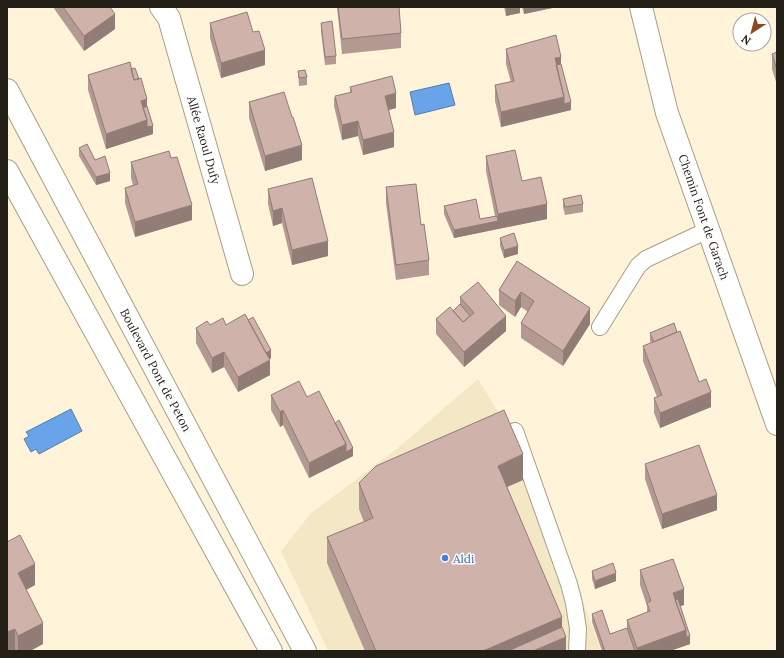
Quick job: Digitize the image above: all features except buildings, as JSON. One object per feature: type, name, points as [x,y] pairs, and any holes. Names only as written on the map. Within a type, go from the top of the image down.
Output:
[{"type":"street","name":"Allée Raoul Dufy","points":[[161,7],[169,18],[242,274]]},
{"type":"street","name":"Chemin Font de Garach","points":[[641,7],[667,113],[777,424]]},
{"type":"street","name":"Boulevard Pont de Peton","points":[[7,90],[305,651]]},
{"type":"street","points":[[7,171],[272,651]]},
{"type":"lane","points":[[600,327],[638,266],[646,259],[708,230]]},
{"type":"lane","points":[[515,431],[574,602],[578,629],[577,651]]},
{"type":"shaded area","points":[[478,379],[537,476],[601,651],[328,651],[281,551],[311,513],[393,452]]},
{"type":"water","points":[[449,83],[455,105],[415,115],[410,92]]},
{"type":"water","points":[[71,409],[82,431],[39,454],[36,449],[31,452],[24,439],[29,436],[26,432]]},
{"type":"place","name":"Aldi","points":[[445,558]]}]
